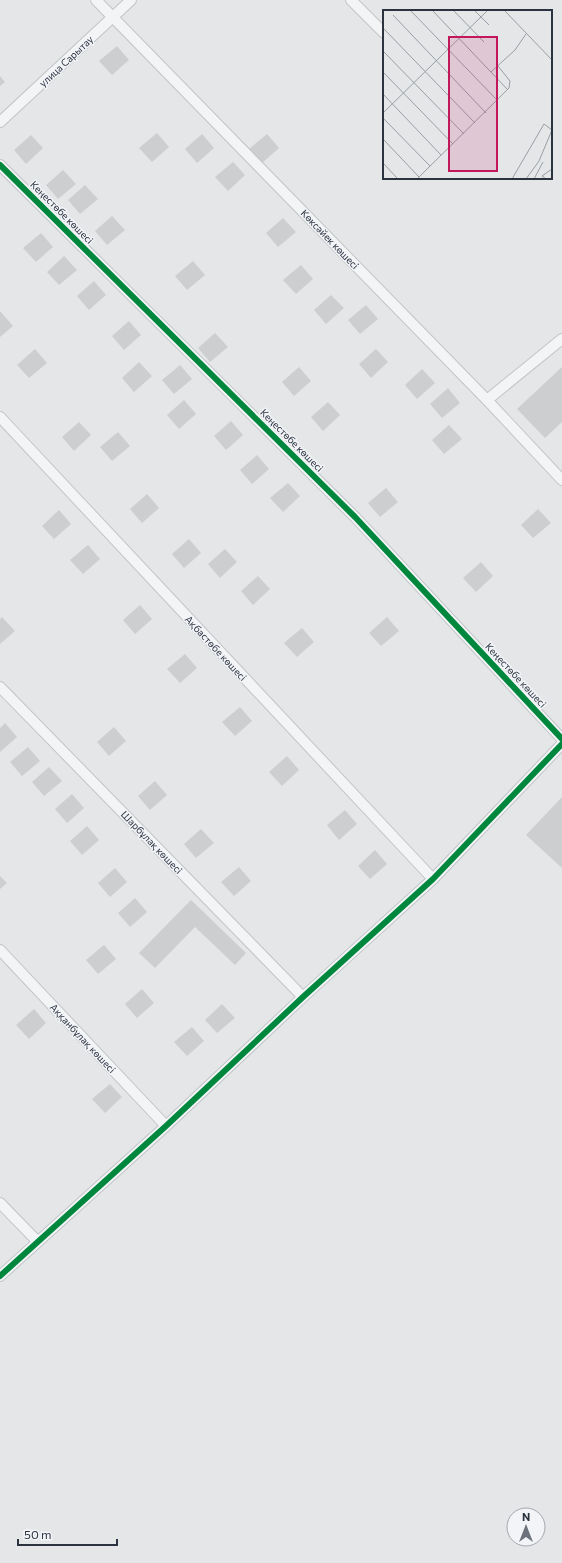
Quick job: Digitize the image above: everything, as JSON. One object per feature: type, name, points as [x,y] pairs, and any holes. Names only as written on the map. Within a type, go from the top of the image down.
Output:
[{"type":"street","name":"Көксәйек көшесі","points":[[96,0],[487,400],[562,480]]},
{"type":"street","name":"улица Сарытау","points":[[0,122],[131,0]]},
{"type":"street","points":[[351,0],[383,32]]},
{"type":"street","name":"Кеңестөбе көшесі","points":[[0,165],[355,517],[562,739]]},
{"type":"street","points":[[487,400],[562,339]]},
{"type":"street","name":"Ақбастөбе көшесі","points":[[0,417],[433,879]]},
{"type":"street","name":"Шарбұлақ көшесі","points":[[0,687],[303,997]]},
{"type":"street","points":[[0,1276],[166,1126],[303,997],[433,879],[562,744]]},
{"type":"street","name":"Аққанбұлақ көшесі","points":[[0,950],[166,1126]]},
{"type":"street","points":[[0,1203],[38,1242]]},
{"type":"building","points":[[117,46],[129,60],[112,75],[99,61]]},
{"type":"building","points":[[0,76],[5,82],[0,86]]},
{"type":"building","points":[[157,133],[169,147],[152,162],[139,148]]},
{"type":"building","points":[[202,134],[214,148],[197,163],[185,149]]},
{"type":"building","points":[[267,134],[279,148],[262,163],[249,149]]},
{"type":"building","points":[[31,135],[43,148],[26,164],[14,150]]},
{"type":"building","points":[[233,162],[245,175],[228,191],[215,177]]},
{"type":"building","points":[[63,170],[76,184],[58,199],[46,185]]},
{"type":"building","points":[[85,185],[98,199],[80,214],[68,200]]},
{"type":"building","points":[[112,216],[125,230],[107,245],[95,231]]},
{"type":"building","points":[[283,218],[296,232],[278,247],[266,233]]},
{"type":"building","points":[[41,233],[53,247],[36,262],[23,248]]},
{"type":"building","points":[[64,256],[77,270],[59,285],[47,272]]},
{"type":"building","points":[[193,261],[205,275],[187,290],[175,276]]},
{"type":"building","points":[[301,265],[313,279],[296,294],[283,280]]},
{"type":"building","points":[[94,281],[106,295],[89,310],[77,296]]},
{"type":"building","points":[[331,295],[344,308],[326,324],[314,310]]},
{"type":"building","points":[[366,305],[378,319],[360,334],[348,320]]},
{"type":"building","points":[[0,311],[13,326],[0,337]]},
{"type":"building","points":[[129,321],[141,335],[124,350],[112,336]]},
{"type":"building","points":[[215,333],[228,347],[210,362],[198,348]]},
{"type":"building","points":[[35,349],[47,363],[29,378],[17,365]]},
{"type":"building","points":[[376,349],[388,362],[371,378],[359,364]]},
{"type":"building","points":[[139,362],[152,376],[134,392],[122,378]]},
{"type":"building","points":[[180,365],[192,379],[174,394],[162,380]]},
{"type":"building","points":[[299,367],[311,381],[294,396],[282,382]]},
{"type":"building","points":[[562,367],[562,422],[545,438],[517,409]]},
{"type":"building","points":[[422,369],[435,383],[417,399],[405,385]]},
{"type":"building","points":[[448,388],[460,403],[442,418],[430,404]]},
{"type":"building","points":[[184,400],[196,414],[179,429],[167,415]]},
{"type":"building","points":[[328,402],[340,415],[323,431],[311,417]]},
{"type":"building","points":[[231,421],[243,435],[226,450],[214,436]]},
{"type":"building","points":[[79,422],[91,435],[74,451],[62,437]]},
{"type":"building","points":[[449,425],[462,439],[444,454],[432,440]]},
{"type":"building","points":[[118,432],[130,446],[112,461],[100,447]]},
{"type":"building","points":[[257,455],[269,469],[252,484],[240,470]]},
{"type":"building","points":[[288,483],[300,496],[283,512],[270,498]]},
{"type":"building","points":[[386,488],[398,502],[380,517],[368,503]]},
{"type":"building","points":[[147,494],[159,508],[142,523],[130,509]]},
{"type":"building","points":[[538,509],[551,523],[533,538],[521,525]]},
{"type":"building","points":[[59,510],[71,524],[54,539],[42,526]]},
{"type":"building","points":[[189,539],[201,553],[184,568],[172,554]]},
{"type":"building","points":[[88,545],[100,559],[83,574],[70,560]]},
{"type":"building","points":[[225,549],[237,562],[220,578],[208,564]]},
{"type":"building","points":[[481,562],[493,576],[476,592],[463,578]]},
{"type":"building","points":[[258,576],[270,589],[253,605],[241,591]]},
{"type":"building","points":[[140,605],[152,619],[135,634],[123,620]]},
{"type":"building","points":[[2,617],[15,631],[0,644],[0,619]]},
{"type":"building","points":[[387,617],[399,631],[381,646],[369,633]]},
{"type":"building","points":[[302,628],[314,642],[297,657],[284,643]]},
{"type":"building","points":[[185,654],[197,668],[180,683],[167,669]]},
{"type":"building","points":[[240,707],[252,721],[235,736],[222,722]]},
{"type":"building","points":[[5,723],[17,737],[0,752],[0,728]]},
{"type":"building","points":[[114,727],[126,741],[109,756],[97,742]]},
{"type":"building","points":[[28,747],[40,761],[22,776],[10,762]]},
{"type":"building","points":[[287,756],[299,770],[282,786],[269,772]]},
{"type":"building","points":[[49,767],[62,781],[44,796],[32,782]]},
{"type":"building","points":[[155,781],[167,795],[150,810],[138,796]]},
{"type":"building","points":[[72,794],[84,808],[67,823],[55,809]]},
{"type":"building","points":[[562,797],[562,868],[526,835]]},
{"type":"building","points":[[345,810],[357,824],[339,840],[327,825]]},
{"type":"building","points":[[87,826],[99,840],[82,855],[70,841]]},
{"type":"building","points":[[201,829],[214,843],[196,858],[184,844]]},
{"type":"building","points":[[375,850],[387,864],[370,879],[358,866]]},
{"type":"building","points":[[239,867],[251,881],[234,896],[221,882]]},
{"type":"building","points":[[115,868],[127,882],[110,897],[98,883]]},
{"type":"building","points":[[0,876],[7,883],[0,889]]},
{"type":"building","points":[[135,898],[147,912],[130,927],[118,913]]},
{"type":"building","points":[[191,900],[246,953],[235,965],[195,927],[155,968],[139,953]]},
{"type":"building","points":[[104,945],[116,959],[98,974],[86,960]]},
{"type":"building","points":[[142,989],[154,1003],[137,1018],[125,1004]]},
{"type":"building","points":[[222,1004],[235,1018],[217,1033],[205,1020]]},
{"type":"building","points":[[34,1009],[46,1023],[29,1039],[16,1025]]},
{"type":"building","points":[[192,1027],[204,1041],[187,1056],[174,1042]]},
{"type":"building","points":[[110,1084],[122,1097],[105,1113],[92,1099]]},
{"type":"cycle path","points":[[0,165],[355,517],[562,739]]},
{"type":"cycle path","points":[[0,1276],[166,1126],[303,997],[433,879],[562,744]]}]
